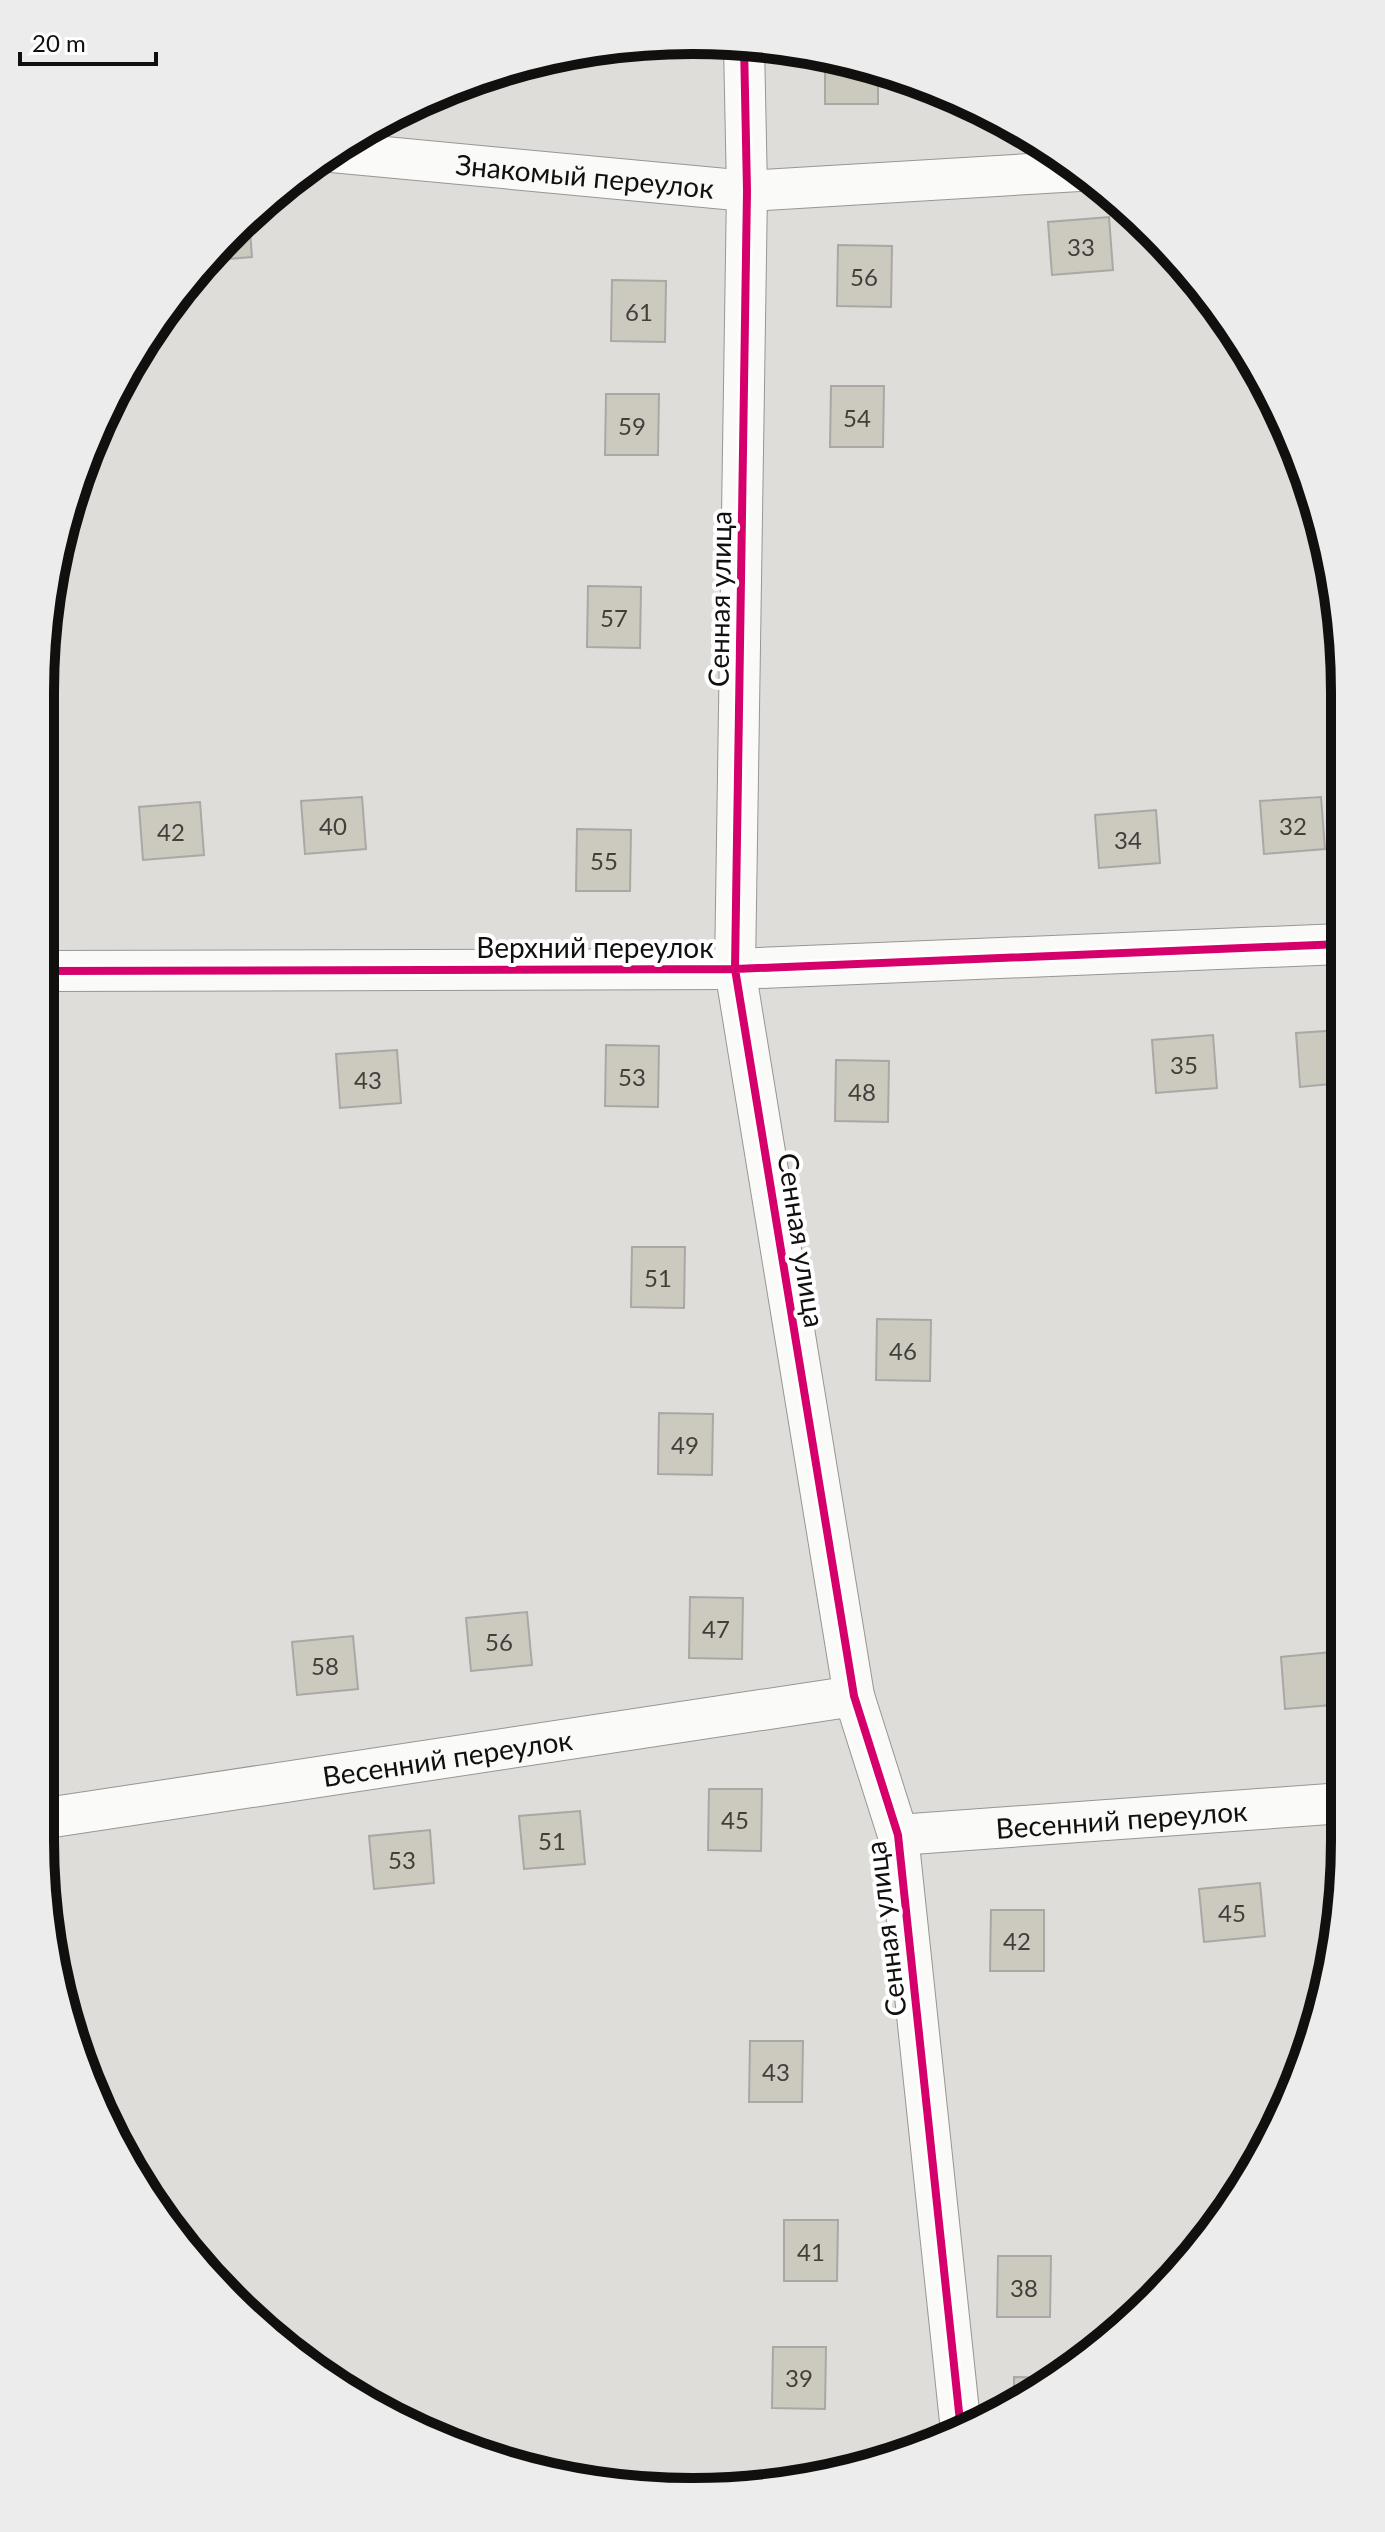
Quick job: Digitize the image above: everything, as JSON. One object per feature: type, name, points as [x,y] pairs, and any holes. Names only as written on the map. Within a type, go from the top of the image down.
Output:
[{"type":"street","name":"Сенная улица","points":[[744,56],[747,191],[735,969],[854,1696],[898,1835],[960,2419]]},
{"type":"street","name":"Знакомый переулок","points":[[351,154],[747,191],[1061,172]]},
{"type":"street","name":"Верхний переулок","points":[[54,971],[735,969],[1331,944]]},
{"type":"street","name":"Весенний переулок","points":[[54,1817],[854,1696]]},
{"type":"street","name":"Весенний переулок","points":[[898,1835],[1331,1804]]},
{"type":"building","points":[[825,68],[878,82],[878,104],[825,104]]},
{"type":"building","points":[[1109,217],[1113,270],[1052,275],[1048,222]]},
{"type":"building","points":[[250,232],[252,257],[224,259]]},
{"type":"building","points":[[838,245],[892,246],[891,307],[837,306]]},
{"type":"building","points":[[612,280],[666,281],[665,342],[611,341]]},
{"type":"building","points":[[831,386],[884,386],[883,447],[830,447]]},
{"type":"building","points":[[606,394],[659,394],[658,455],[605,455]]},
{"type":"building","points":[[588,586],[641,587],[640,648],[587,647]]},
{"type":"building","points":[[362,797],[366,849],[305,854],[301,801]]},
{"type":"building","points":[[1321,797],[1325,849],[1264,854],[1260,801]]},
{"type":"building","points":[[200,802],[204,855],[143,860],[139,807]]},
{"type":"building","points":[[1156,810],[1160,863],[1099,868],[1095,815]]},
{"type":"building","points":[[577,829],[631,830],[630,891],[576,891]]},
{"type":"building","points":[[1331,1031],[1331,1084],[1300,1087],[1296,1033]]},
{"type":"building","points":[[1213,1035],[1217,1088],[1156,1093],[1152,1040]]},
{"type":"building","points":[[606,1045],[659,1046],[658,1107],[605,1106]]},
{"type":"building","points":[[397,1050],[401,1103],[340,1108],[336,1054]]},
{"type":"building","points":[[836,1060],[889,1061],[888,1122],[835,1121]]},
{"type":"building","points":[[632,1247],[685,1247],[684,1308],[631,1307]]},
{"type":"building","points":[[877,1319],[931,1320],[930,1381],[876,1380]]},
{"type":"building","points":[[659,1413],[713,1414],[712,1475],[658,1474]]},
{"type":"building","points":[[690,1597],[743,1598],[742,1659],[689,1658]]},
{"type":"building","points":[[527,1612],[532,1665],[471,1671],[466,1618]]},
{"type":"building","points":[[353,1636],[358,1689],[297,1695],[292,1642]]},
{"type":"building","points":[[1331,1652],[1331,1705],[1285,1709],[1281,1657]]},
{"type":"building","points":[[709,1789],[762,1789],[761,1851],[708,1850]]},
{"type":"building","points":[[580,1811],[585,1864],[524,1869],[519,1816]]},
{"type":"building","points":[[430,1830],[434,1883],[374,1889],[369,1836]]},
{"type":"building","points":[[1260,1883],[1265,1936],[1204,1942],[1199,1889]]},
{"type":"building","points":[[991,1910],[1044,1910],[1044,1971],[990,1971]]},
{"type":"building","points":[[750,2041],[803,2041],[802,2102],[749,2102]]},
{"type":"building","points":[[784,2220],[838,2220],[837,2281],[784,2281]]},
{"type":"building","points":[[998,2256],[1051,2256],[1050,2317],[997,2317]]},
{"type":"building","points":[[773,2347],[826,2347],[825,2409],[772,2408]]},
{"type":"building","points":[[1014,2377],[1035,2378],[1014,2391]]},
{"type":"cycle path","points":[[744,56],[747,191],[735,969],[854,1696],[898,1835],[960,2419]]},
{"type":"cycle path","points":[[54,971],[735,969],[1331,944]]}]
